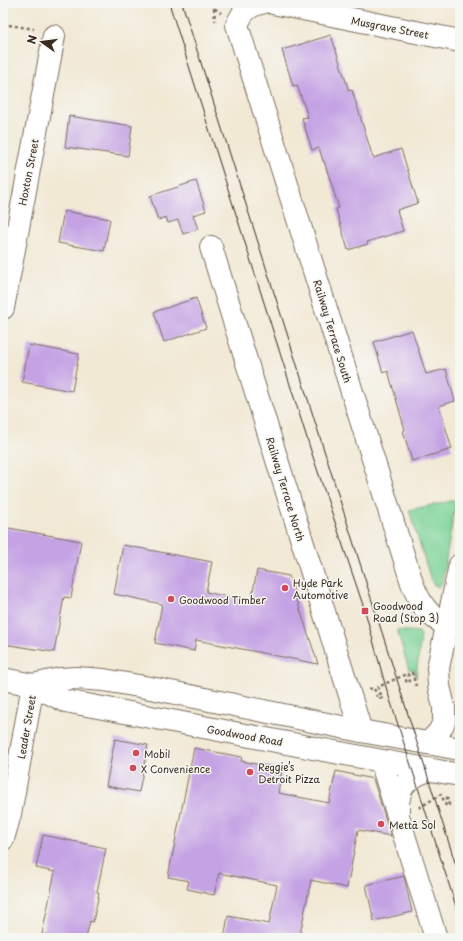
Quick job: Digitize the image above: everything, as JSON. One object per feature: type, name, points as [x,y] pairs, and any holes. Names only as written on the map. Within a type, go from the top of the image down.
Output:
[{"type":"street","name":"Railway Terrace South","points":[[261,3],[249,7],[242,13],[237,25],[412,583],[419,598],[430,615],[438,621],[448,625]]},
{"type":"street","name":"Musgrave Street","points":[[273,3],[460,41]]},
{"type":"street","name":"Hoxton Street","points":[[3,308],[54,36]]},
{"type":"street","name":"Railway Terrace North","points":[[211,247],[361,731]]},
{"type":"street","points":[[428,743],[439,732],[444,722],[444,707],[439,686],[438,668],[460,565]]},
{"type":"street","points":[[448,625],[450,672],[460,708]]},
{"type":"street","name":"Goodwood Road","points":[[33,684],[60,679],[76,678],[104,680],[460,749]]},
{"type":"street","name":"Goodwood Road","points":[[3,679],[33,684],[65,701],[328,750],[381,762],[430,770],[457,784]]},
{"type":"street","name":"Leader Street","points":[[3,839],[10,814],[33,684]]},
{"type":"street","points":[[381,762],[436,938]]},
{"type":"street","points":[[398,816],[399,794],[402,786],[414,776],[430,770]]},
{"type":"path","points":[[3,24],[45,31],[54,36]]},
{"type":"path","points":[[370,696],[368,689],[374,688],[378,699],[382,698],[378,687],[404,676],[407,682],[410,681],[408,674],[412,673],[417,686]]},
{"type":"path","points":[[398,816],[413,811],[411,804],[414,803],[417,810],[441,794],[446,806],[449,805],[446,794],[457,784]]},
{"type":"green space","points":[[456,500],[442,583],[438,587],[433,584],[431,580],[409,510]]},
{"type":"green space","points":[[397,630],[419,632],[421,635],[416,678],[413,669],[409,670]]},
{"type":"building","points":[[331,35],[349,91],[352,90],[373,158],[401,149],[418,203],[397,210],[403,231],[367,242],[368,244],[348,250],[336,209],[339,208],[324,161],[319,148],[312,150],[302,118],[308,117],[297,85],[293,86],[282,50]]},
{"type":"building","points":[[69,116],[132,126],[128,156],[65,147]]},
{"type":"building","points":[[196,181],[206,211],[193,215],[198,229],[183,234],[178,220],[168,223],[166,217],[158,220],[150,196]]},
{"type":"building","points":[[64,211],[110,219],[104,251],[58,243]]},
{"type":"building","points":[[196,298],[206,328],[164,342],[154,312]]},
{"type":"building","points":[[412,330],[426,374],[446,369],[455,401],[439,406],[452,449],[412,461],[403,431],[405,430],[388,371],[383,373],[374,342]]},
{"type":"building","points":[[29,345],[79,354],[72,391],[22,382]]},
{"type":"building","points":[[3,527],[81,541],[71,598],[64,597],[54,652],[3,644]]},
{"type":"building","points":[[123,545],[212,562],[206,592],[251,602],[257,570],[289,576],[318,664],[196,640],[194,651],[155,643],[162,604],[114,594]]},
{"type":"building","points":[[115,739],[148,745],[139,792],[106,786]]},
{"type":"building","points":[[194,748],[242,757],[241,761],[282,769],[278,793],[329,803],[336,771],[373,779],[391,836],[358,830],[347,888],[311,880],[301,930],[301,938],[224,938],[228,916],[269,924],[277,885],[219,873],[214,895],[187,889],[189,881],[168,877]]},
{"type":"building","points":[[43,835],[106,848],[97,892],[99,893],[93,922],[90,921],[86,938],[50,938],[51,936],[42,934],[55,872],[36,868]]},
{"type":"building","points":[[404,876],[412,912],[374,921],[366,885]]},
{"type":"tram line","points":[[169,3],[312,454],[365,611],[385,684],[460,919]]},
{"type":"tram line","points":[[182,3],[460,878]]},
{"type":"place","name":"Hyde Park Automotive","points":[[285,588]]},
{"type":"place","name":"Goodwood Timber","points":[[171,599]]},
{"type":"place","name":"Goodwood Road (Stop 3)","points":[[365,611]]},
{"type":"place","name":"Mobil","points":[[136,753]]},
{"type":"place","name":"X Convenience","points":[[133,768]]},
{"type":"place","name":"Reggie’s Detroit Pizza","points":[[250,772]]},
{"type":"place","name":"Mettā Sol","points":[[381,824]]}]
